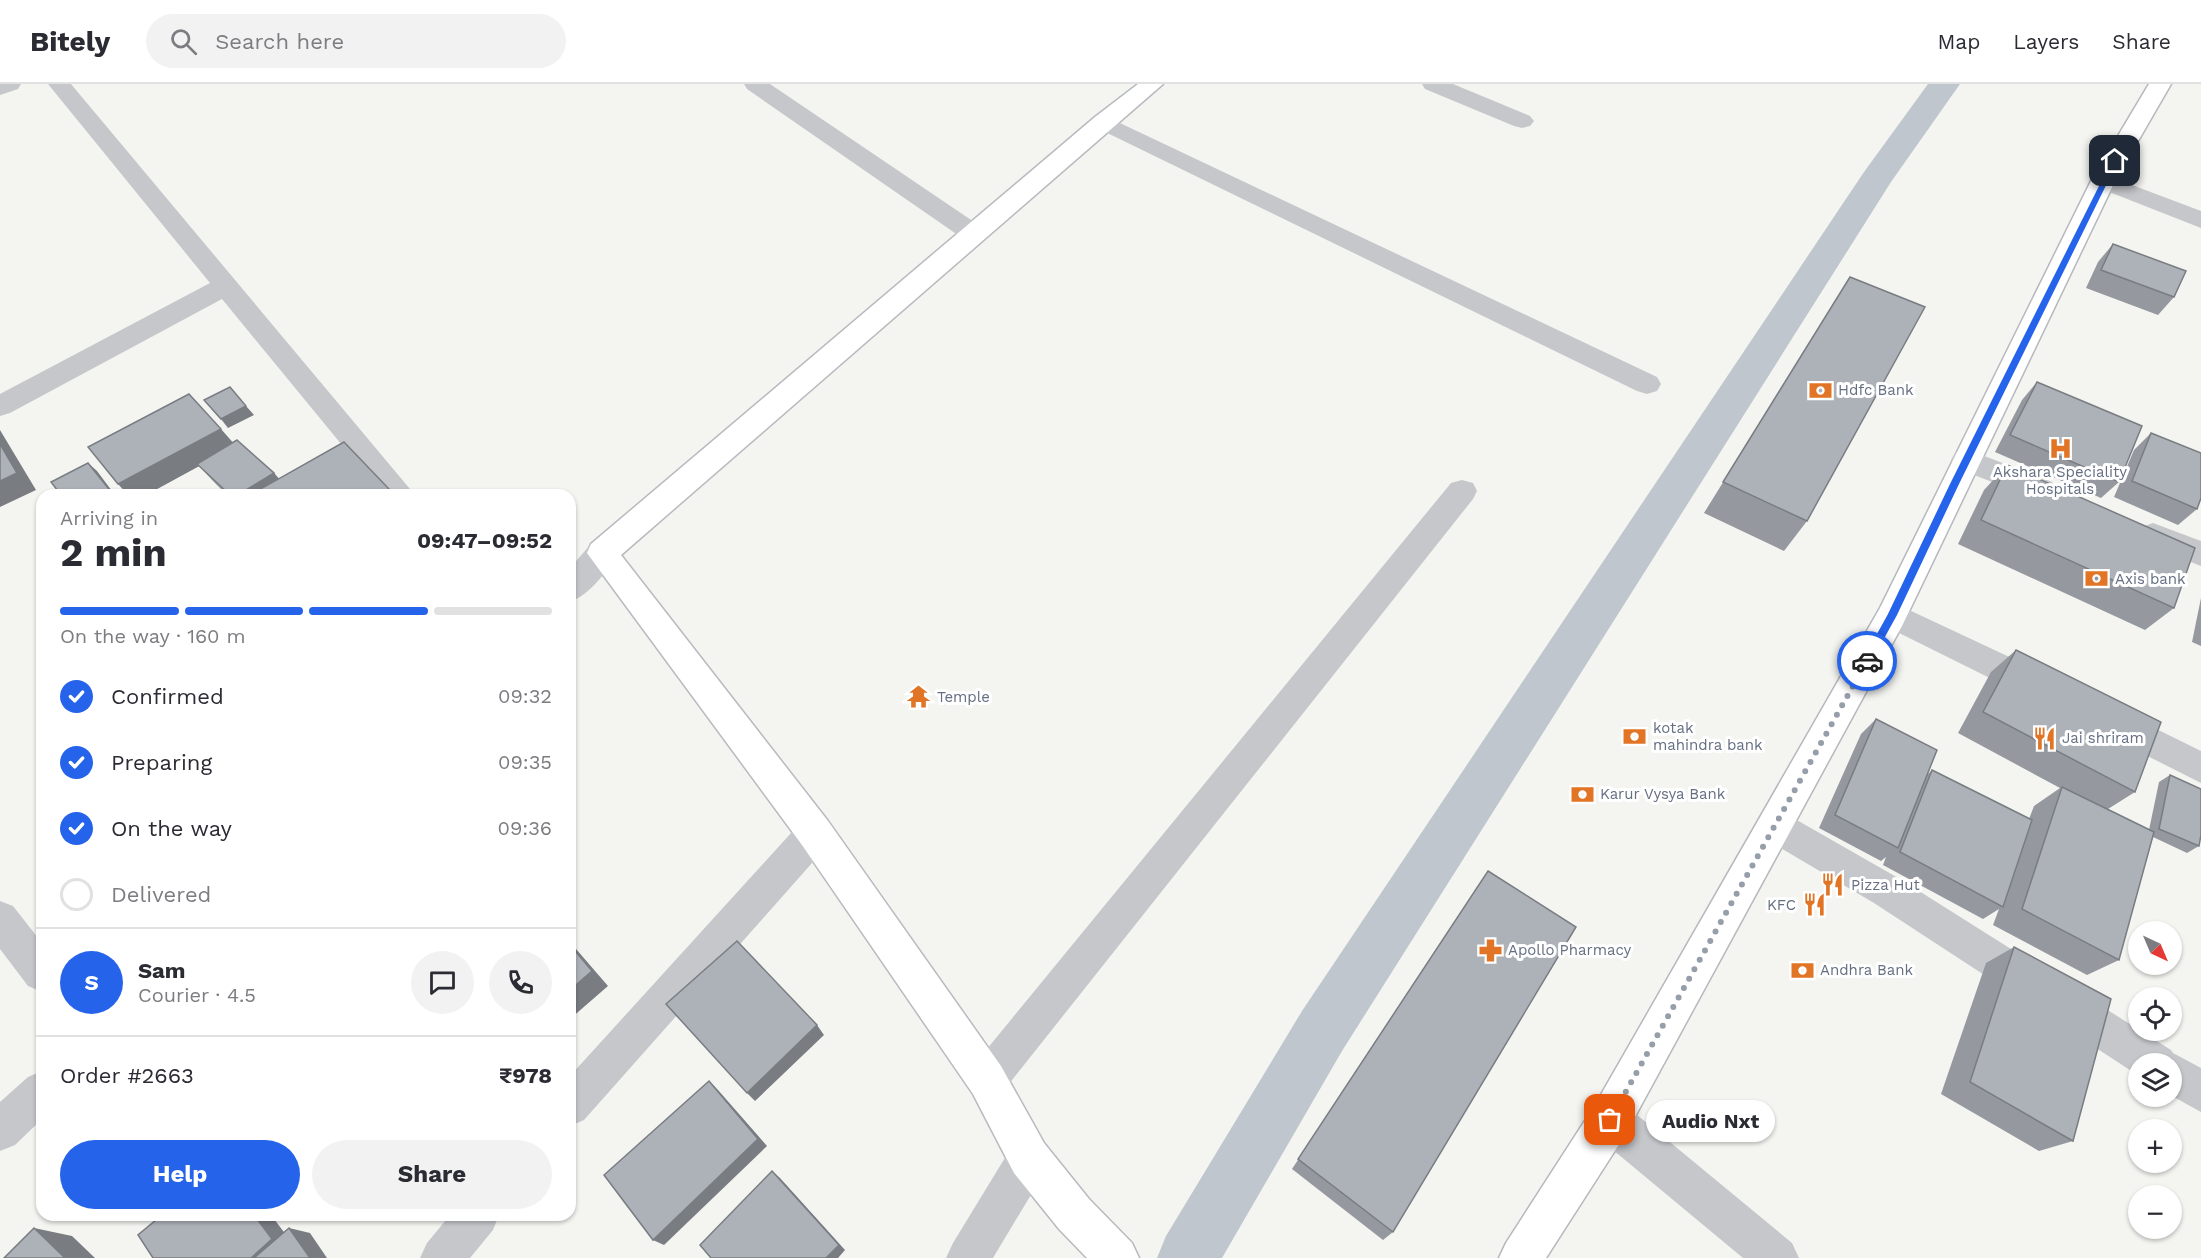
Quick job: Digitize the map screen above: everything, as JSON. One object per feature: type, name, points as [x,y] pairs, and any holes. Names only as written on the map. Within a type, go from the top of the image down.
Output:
[{"type":"main road","points":[[1117,1258],[1074,1214],[1029,1158],[987,1080],[815,833],[602,553],[1150,84]]},
{"type":"main road","points":[[1521,1258],[1610,1120],[1892,615],[2103,181],[2160,84]]},
{"type":"street","points":[[0,88],[10,84]]},
{"type":"street","points":[[61,84],[225,286],[395,489]]},
{"type":"street","points":[[755,84],[974,234]]},
{"type":"street","points":[[1433,84],[1522,121]]},
{"type":"street","points":[[1103,122],[1647,384]]},
{"type":"street","points":[[2103,181],[2201,220]]},
{"type":"street","points":[[0,406],[225,286]]},
{"type":"street","points":[[1966,460],[2062,499]]},
{"type":"street","points":[[987,1080],[1462,491]]},
{"type":"street","points":[[2126,524],[2201,554]]},
{"type":"street","points":[[576,583],[602,553]]},
{"type":"street","points":[[1892,615],[2058,696]]},
{"type":"street","points":[[2089,711],[2201,768]]},
{"type":"street","points":[[1776,826],[1887,891],[2140,1053]]},
{"type":"street","points":[[576,1099],[815,833]]},
{"type":"street","points":[[0,919],[36,965]]},
{"type":"street","points":[[2182,1080],[2201,1092]]},
{"type":"street","points":[[0,1130],[36,1097]]},
{"type":"street","points":[[1610,1120],[1777,1258]]},
{"type":"street","points":[[968,1258],[1029,1158]]},
{"type":"street","points":[[442,1258],[473,1221]]},
{"type":"building","points":[[2113,244],[2186,271],[2174,297],[2101,270]]},
{"type":"building","points":[[1850,277],[1925,307],[1807,521],[1723,482]]},
{"type":"building","points":[[2037,382],[2142,426],[2119,482],[2010,435]]},
{"type":"building","points":[[230,387],[246,406],[221,419],[204,400]]},
{"type":"building","points":[[189,394],[221,429],[118,484],[88,447]]},
{"type":"building","points":[[2151,433],[2201,453],[2201,498],[2197,509],[2132,481]]},
{"type":"building","points":[[237,440],[274,473],[248,489],[224,489],[197,464]]},
{"type":"building","points":[[344,442],[389,489],[261,489]]},
{"type":"building","points":[[0,444],[17,473],[0,481]]},
{"type":"building","points":[[88,463],[109,489],[56,489],[51,482]]},
{"type":"building","points":[[2007,465],[2195,548],[2174,608],[1981,520]]},
{"type":"building","points":[[2016,650],[2161,722],[2135,792],[1983,712]]},
{"type":"building","points":[[1876,719],[1937,750],[1898,848],[1835,815]]},
{"type":"building","points":[[1932,770],[2032,820],[2003,907],[1900,852]]},
{"type":"building","points":[[2170,775],[2201,789],[2199,846],[2159,829]]},
{"type":"building","points":[[2062,787],[2154,832],[2119,960],[2022,909]]},
{"type":"building","points":[[1488,871],[1576,927],[1393,1232],[1298,1159]]},
{"type":"building","points":[[737,941],[817,1025],[747,1093],[666,1004]]},
{"type":"building","points":[[2014,947],[2111,999],[2073,1141],[1970,1082]]},
{"type":"building","points":[[576,952],[592,971],[576,985]]},
{"type":"building","points":[[709,1081],[758,1139],[653,1240],[604,1175]]},
{"type":"building","points":[[772,1171],[839,1245],[826,1258],[711,1258],[700,1245]]},
{"type":"building","points":[[155,1221],[258,1221],[272,1239],[251,1258],[153,1258],[138,1235]]},
{"type":"building","points":[[34,1228],[65,1258],[4,1258]]},
{"type":"building","points":[[289,1228],[310,1258],[254,1258]]},
{"type":"waterway","points":[[1188,1258],[1322,1031],[1876,179],[1944,84]]},
{"type":"way so far","points":[[1610,1120],[1867,661]]},
{"type":"place","name":"Hdfc Bank","points":[[1820,390]]},
{"type":"place","name":"Akshara Speciality Hospitals","points":[[2060,448]]},
{"type":"place","name":"Axis bank","points":[[2097,579]]},
{"type":"place","name":"Temple","points":[[919,697]]},
{"type":"place","name":"kotak mahindra bank","points":[[1635,737]]},
{"type":"place","name":"Jai shriram","points":[[2044,738]]},
{"type":"place","name":"Karur Vysya Bank","points":[[1582,794]]},
{"type":"place","name":"Pizza Hut","points":[[1833,885]]},
{"type":"place","name":"KFC","points":[[1814,905]]},
{"type":"place","name":"Apollo Pharmacy","points":[[1490,950]]},
{"type":"place","name":"Andhra Bank","points":[[1802,970]]},
{"type":"place","name":"Audio Nxt","points":[[1610,1120]]},
{"type":"route","points":[[1867,661],[1892,615],[1954,484],[2103,181],[2115,161]]}]
